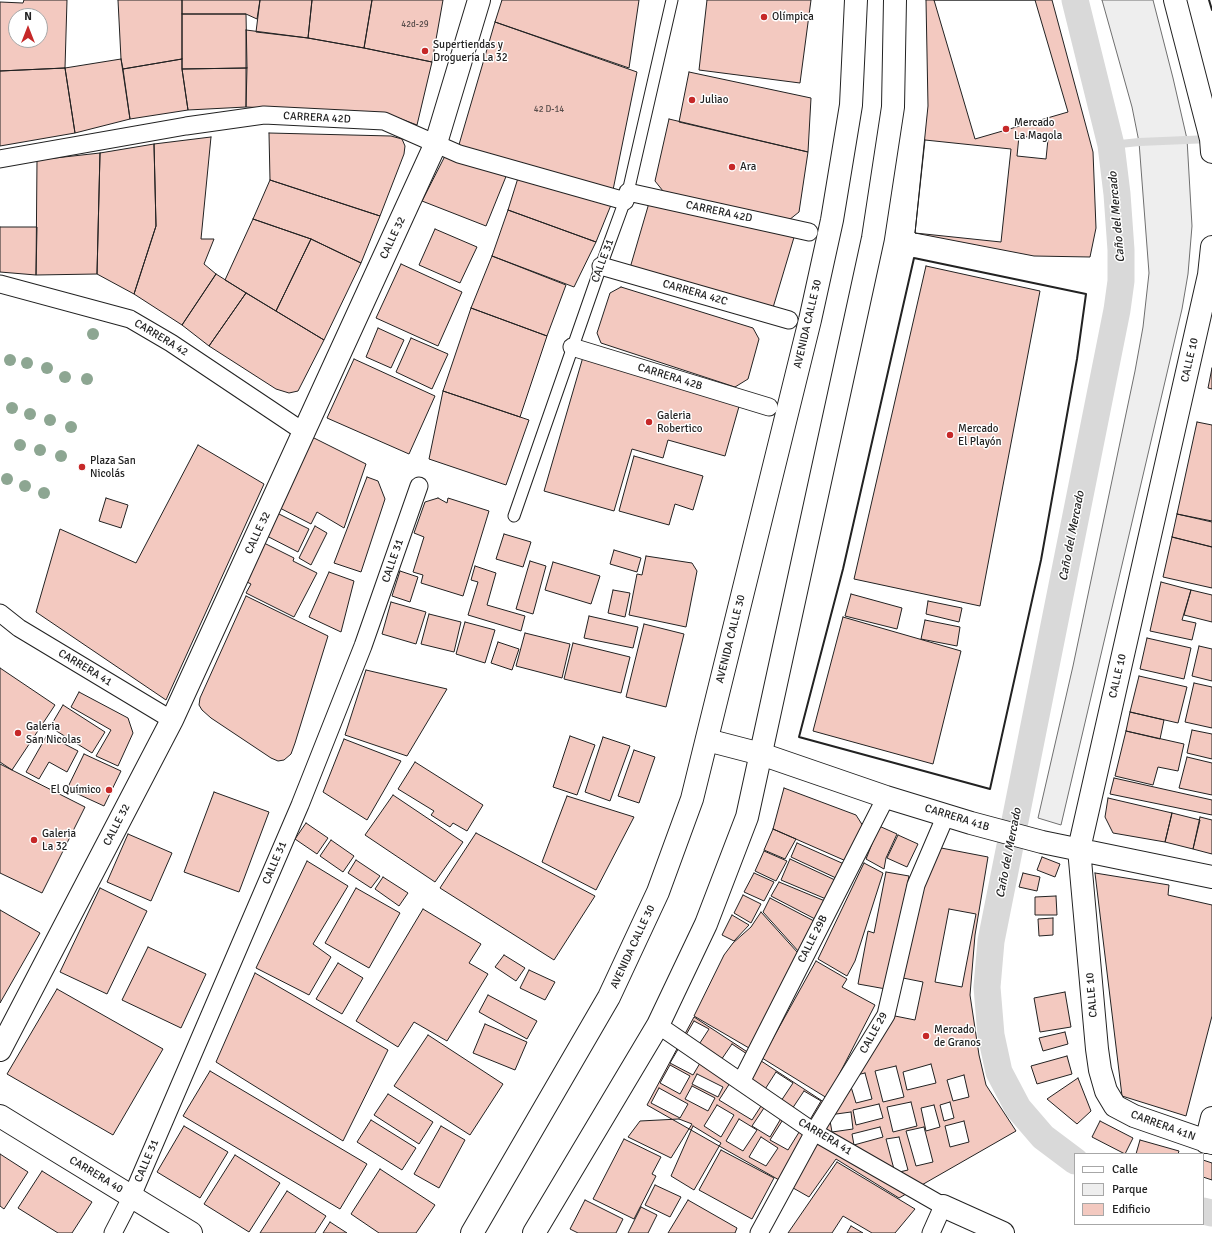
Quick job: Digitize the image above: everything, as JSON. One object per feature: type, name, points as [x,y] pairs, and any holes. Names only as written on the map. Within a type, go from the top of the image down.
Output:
[{"type":"main road","name":"CALLE 32","points":[[0,1050],[172,720],[436,143],[479,0]]},
{"type":"main road","name":"AVENIDA CALLE 30","points":[[472,1233],[609,998],[658,892],[692,800],[810,320],[832,220],[851,106],[856,0]]},
{"type":"main road","points":[[534,1233],[658,1025],[706,924],[747,817],[873,238],[894,107],[895,0]]},
{"type":"main road","points":[[1175,0],[1212,143]]},
{"type":"main road","name":"CALLE 10","points":[[1115,1106],[1106,1091],[1100,1070],[1097,1049],[1079,849],[1209,275],[1212,246]]},
{"type":"main road","name":"CARRERA 41B","points":[[706,740],[761,754],[971,823],[1042,842],[1212,877]]},
{"type":"main road","name":"CARRERA 41N","points":[[1115,1106],[1134,1116],[1209,1142]]},
{"type":"main road","name":"CARRERA 40","points":[[0,1116],[191,1233]]},
{"type":"main road","points":[[1209,1142],[1212,1118]]},
{"type":"main road","name":"CARRERA 41","points":[[943,1206],[1003,1233]]},
{"type":"street","name":"CARRERA 42D","points":[[0,159],[186,126],[264,115],[384,121],[459,154],[627,196],[809,232]]},
{"type":"street","name":"CARRERA 42C","points":[[601,266],[788,320]]},
{"type":"street","name":"CARRERA 42","points":[[0,284],[130,319],[171,343],[304,432]]},
{"type":"street","name":"CARRERA 42B","points":[[572,347],[769,407]]},
{"type":"street","name":"CALLE 31","points":[[113,1233],[132,1196],[300,804],[364,646],[419,486]]},
{"type":"street","name":"CARRERA 41","points":[[0,613],[19,628],[172,720]]},
{"type":"street","name":"CALLE 29B","points":[[741,1082],[886,796]]},
{"type":"street","name":"CALLE 29","points":[[759,1233],[814,1132],[886,1015],[916,885],[946,815]]},
{"type":"street","name":"CARRERA 41","points":[[658,1025],[814,1132],[943,1206]]},
{"type":"street","points":[[931,1233],[943,1206]]},
{"type":"lane","name":"CALLE 31","points":[[514,516],[572,347],[627,196],[672,0]]},
{"type":"green space","points":[[1102,0],[1153,0],[1187,139],[1192,226],[1188,274],[1182,309],[1061,825],[1038,818],[1073,666],[1135,371],[1143,327],[1149,273],[1139,142],[1132,107]]},
{"type":"building","points":[[24,0],[67,0],[65,68],[0,71],[0,2],[23,3]]},
{"type":"building","points":[[118,0],[182,0],[182,59],[123,69],[121,59]]},
{"type":"building","points":[[182,0],[260,0],[257,19],[246,14],[182,14]]},
{"type":"building","points":[[260,0],[312,0],[308,38],[256,32]]},
{"type":"building","points":[[312,0],[372,0],[364,48],[308,38]]},
{"type":"building","points":[[372,0],[443,0],[432,62],[364,48]]},
{"type":"building","points":[[502,0],[639,0],[629,68],[495,22]]},
{"type":"building","points":[[707,0],[811,0],[800,83],[699,70]]},
{"type":"building","name":"Mercado La Magola","points":[[926,0],[1052,0],[1093,152],[1096,228],[1090,257],[1034,256],[915,233],[928,106]]},
{"type":"building","points":[[934,0],[1035,0],[1068,112],[975,139]]},
{"type":"building","points":[[182,14],[246,14],[247,68],[182,69]]},
{"type":"building","points":[[495,22],[637,72],[613,190],[458,148]]},
{"type":"building","points":[[246,30],[308,38],[432,62],[417,125],[385,113],[246,107]]},
{"type":"building","points":[[121,59],[130,119],[75,133],[65,68]]},
{"type":"building","points":[[182,59],[188,110],[130,119],[123,69]]},
{"type":"building","points":[[65,68],[75,133],[0,146],[0,71]]},
{"type":"building","points":[[247,68],[246,107],[188,110],[182,69]]},
{"type":"building","points":[[689,72],[811,98],[808,152],[679,122]]},
{"type":"building","name":"Ara","points":[[669,119],[808,152],[799,212],[789,220],[667,196],[655,181]]},
{"type":"building","points":[[269,133],[391,136],[402,139],[405,146],[404,154],[380,216],[270,180]]},
{"type":"building","points":[[1019,136],[1048,139],[1046,159],[1017,156]]},
{"type":"building","points":[[211,137],[201,239],[214,239],[204,264],[216,274],[182,325],[134,294],[156,226],[154,144]]},
{"type":"building","points":[[925,140],[1011,149],[1001,242],[915,233]]},
{"type":"building","points":[[154,144],[156,226],[134,294],[97,274],[100,153]]},
{"type":"building","points":[[100,153],[97,274],[36,275],[37,160]]},
{"type":"building","points":[[445,156],[507,174],[486,226],[422,201]]},
{"type":"building","points":[[518,178],[611,205],[596,242],[508,210]]},
{"type":"building","points":[[270,180],[380,216],[361,263],[311,239],[253,219]]},
{"type":"building","points":[[649,203],[795,234],[772,311],[630,268]]},
{"type":"building","points":[[508,210],[596,242],[574,287],[492,256]]},
{"type":"building","points":[[253,219],[311,239],[276,311],[225,280]]},
{"type":"building","points":[[0,227],[37,227],[36,275],[0,272]]},
{"type":"building","points":[[435,229],[477,247],[460,283],[419,265]]},
{"type":"building","points":[[311,239],[361,263],[324,340],[276,311]]},
{"type":"building","points":[[492,256],[566,285],[547,336],[471,308]]},
{"type":"building","points":[[401,264],[462,292],[438,346],[376,318]]},
{"type":"building","name":"Mercado El Playón","points":[[926,266],[1040,291],[980,606],[854,579]]},
{"type":"building","points":[[216,274],[246,293],[209,346],[182,325]]},
{"type":"building","points":[[621,287],[753,328],[759,339],[748,379],[735,387],[601,343],[597,333],[610,293]]},
{"type":"building","points":[[246,293],[324,340],[298,391],[289,393],[276,389],[209,346]]},
{"type":"building","points":[[471,308],[547,336],[520,417],[443,391]]},
{"type":"building","points":[[378,328],[404,340],[391,368],[366,357]]},
{"type":"building","points":[[411,338],[448,354],[432,389],[396,372]]},
{"type":"building","name":"Galeria Robertico","points":[[583,357],[740,403],[725,456],[668,440],[663,458],[632,449],[614,511],[544,491]]},
{"type":"building","points":[[354,359],[435,396],[409,454],[327,418]]},
{"type":"building","points":[[1212,368],[1212,389],[1208,388]]},
{"type":"building","points":[[443,391],[529,420],[506,485],[429,459]]},
{"type":"building","points":[[1197,422],[1212,425],[1212,521],[1177,514]]},
{"type":"building","points":[[312,437],[366,464],[344,528],[317,512],[311,524],[276,506]]},
{"type":"building","points":[[198,445],[264,484],[166,700],[36,612],[60,529],[136,563]]},
{"type":"building","points":[[634,456],[703,476],[693,510],[675,504],[669,525],[619,511]]},
{"type":"building","points":[[367,477],[378,481],[385,499],[361,572],[334,563]]},
{"type":"building","points":[[106,498],[128,505],[121,528],[99,521]]},
{"type":"building","points":[[438,498],[447,503],[448,498],[489,511],[463,596],[421,583],[423,575],[413,572],[424,537],[414,533],[425,502]]},
{"type":"building","points":[[275,512],[309,529],[298,552],[263,534]]},
{"type":"building","points":[[1177,514],[1212,522],[1212,547],[1172,537]]},
{"type":"building","points":[[315,526],[327,533],[311,565],[299,558]]},
{"type":"building","points":[[504,534],[531,542],[523,567],[496,559]]},
{"type":"building","points":[[1172,537],[1212,547],[1212,588],[1163,577]]},
{"type":"building","points":[[258,540],[294,558],[293,561],[317,573],[294,617],[246,593],[251,584],[239,578]]},
{"type":"building","points":[[614,550],[641,558],[637,572],[610,564]]},
{"type":"building","points":[[646,556],[692,563],[697,571],[686,627],[629,615],[637,574],[642,575]]},
{"type":"building","points":[[530,561],[546,566],[533,614],[516,609]]},
{"type":"building","points":[[553,562],[600,576],[591,604],[545,590]]},
{"type":"building","points":[[475,566],[496,573],[487,605],[525,616],[521,631],[468,615],[478,582],[471,580]]},
{"type":"building","points":[[400,571],[418,577],[410,602],[392,596]]},
{"type":"building","points":[[329,572],[354,581],[341,632],[309,617]]},
{"type":"building","points":[[1161,582],[1191,590],[1182,620],[1196,623],[1192,640],[1150,631]]},
{"type":"building","points":[[613,590],[630,593],[625,617],[608,613]]},
{"type":"building","points":[[1191,590],[1212,595],[1212,622],[1184,615]]},
{"type":"building","points":[[851,594],[902,608],[897,629],[845,616]]},
{"type":"building","points":[[246,596],[328,636],[295,743],[291,754],[284,760],[278,761],[271,758],[211,718],[199,705],[200,698]]},
{"type":"building","points":[[928,601],[962,608],[959,622],[926,614]]},
{"type":"building","points":[[391,602],[426,612],[416,644],[382,634]]},
{"type":"building","points":[[429,614],[461,622],[454,652],[421,644]]},
{"type":"building","points":[[589,616],[638,627],[633,648],[584,638]]},
{"type":"building","points":[[843,617],[961,651],[933,764],[813,731]]},
{"type":"building","points":[[925,620],[960,627],[957,646],[921,639]]},
{"type":"building","points":[[465,622],[495,630],[485,663],[456,654]]},
{"type":"building","points":[[644,624],[684,634],[666,707],[626,697]]},
{"type":"building","points":[[525,633],[570,644],[562,678],[516,666]]},
{"type":"building","points":[[1147,638],[1191,648],[1184,679],[1140,669]]},
{"type":"building","points":[[498,642],[519,649],[512,670],[491,663]]},
{"type":"building","points":[[573,643],[630,657],[621,693],[564,679]]},
{"type":"building","points":[[1199,646],[1212,649],[1212,681],[1192,676]]},
{"type":"building","name":"Galeria San Nicolas","points":[[0,668],[55,705],[12,770],[0,762]]},
{"type":"building","points":[[366,670],[447,689],[407,756],[345,735]]},
{"type":"building","points":[[1139,676],[1187,687],[1178,723],[1130,712]]},
{"type":"building","points":[[1194,683],[1212,687],[1212,728],[1185,722]]},
{"type":"building","points":[[79,692],[128,718],[133,733],[118,766],[96,756],[111,730],[71,707]]},
{"type":"building","points":[[63,705],[105,732],[92,753],[50,727]]},
{"type":"building","points":[[1130,712],[1164,720],[1160,739],[1126,731]]},
{"type":"building","points":[[1192,730],[1212,734],[1212,759],[1187,753]]},
{"type":"building","points":[[1126,731],[1184,744],[1178,771],[1158,767],[1153,785],[1115,776]]},
{"type":"building","points":[[47,735],[78,751],[67,772],[49,762],[39,779],[26,772]]},
{"type":"building","points":[[570,736],[595,745],[577,795],[553,787]]},
{"type":"building","points":[[603,737],[630,746],[610,801],[585,792]]},
{"type":"building","points":[[344,739],[401,761],[367,820],[323,792]]},
{"type":"building","points":[[634,750],[655,757],[639,803],[618,796]]},
{"type":"building","points":[[84,754],[121,771],[104,806],[67,789]]},
{"type":"building","points":[[1187,757],[1212,763],[1212,795],[1179,788]]},
{"type":"building","points":[[415,762],[483,805],[467,831],[453,823],[450,827],[431,815],[434,811],[398,789]]},
{"type":"building","name":"Galeria La 32","points":[[0,764],[85,807],[42,893],[0,873]]},
{"type":"building","points":[[1114,778],[1212,800],[1212,815],[1110,794]]},
{"type":"building","points":[[784,788],[856,815],[863,826],[846,861],[773,829]]},
{"type":"building","points":[[214,792],[269,812],[239,892],[184,872]]},
{"type":"building","points":[[393,795],[463,842],[435,882],[365,835]]},
{"type":"building","points":[[567,796],[634,817],[596,890],[542,862]]},
{"type":"building","points":[[1108,798],[1172,813],[1165,842],[1113,833],[1105,817]]},
{"type":"building","points":[[1172,813],[1200,820],[1193,849],[1165,842]]},
{"type":"building","points":[[1200,817],[1212,820],[1212,854],[1193,849]]},
{"type":"building","points":[[306,823],[328,838],[317,854],[295,839]]},
{"type":"building","points":[[879,826],[897,834],[886,858],[884,869],[866,859]]},
{"type":"building","points":[[773,829],[796,839],[785,859],[764,850]]},
{"type":"building","points":[[476,833],[595,896],[554,960],[440,888]]},
{"type":"building","points":[[128,834],[172,853],[151,901],[107,882]]},
{"type":"building","points":[[898,835],[918,844],[907,867],[887,858]]},
{"type":"building","points":[[331,840],[354,856],[343,872],[320,856]]},
{"type":"building","points":[[797,843],[844,864],[836,878],[791,857]]},
{"type":"building","name":"Mercado de Granos","points":[[936,847],[988,857],[975,935],[970,995],[979,1055],[986,1085],[1016,1131],[899,1198],[836,1159],[809,1197],[647,1105],[694,1017],[833,1108],[887,1018],[918,888]]},
{"type":"building","points":[[764,851],[787,861],[776,881],[755,871]]},
{"type":"building","points":[[1042,857],[1060,864],[1055,877],[1037,870]]},
{"type":"building","points":[[790,859],[835,880],[826,899],[781,880]]},
{"type":"building","points":[[356,860],[380,876],[371,888],[348,873]]},
{"type":"building","points":[[307,861],[348,886],[313,944],[331,957],[309,995],[256,968]]},
{"type":"building","points":[[864,863],[883,873],[855,961],[847,976],[818,959]]},
{"type":"building","points":[[886,872],[909,876],[886,989],[858,984],[868,931],[874,933]]},
{"type":"building","points":[[754,873],[774,882],[764,901],[744,892]]},
{"type":"building","points":[[1023,873],[1040,877],[1037,891],[1019,887]]},
{"type":"building","points":[[1095,873],[1169,885],[1168,895],[1212,905],[1212,1016],[1186,1116],[1122,1096]]},
{"type":"building","points":[[383,877],[408,893],[399,906],[375,889]]},
{"type":"building","points":[[779,882],[825,901],[815,919],[771,896]]},
{"type":"building","points":[[100,888],[147,911],[107,994],[60,972]]},
{"type":"building","points":[[356,888],[400,913],[369,968],[325,943]]},
{"type":"building","points":[[743,895],[761,904],[751,923],[734,913]]},
{"type":"building","points":[[1056,896],[1057,915],[1035,915],[1035,897]]},
{"type":"building","points":[[770,898],[814,921],[799,952],[763,912]]},
{"type":"building","points":[[423,909],[481,944],[469,963],[488,974],[447,1041],[414,1022],[398,1047],[356,1021]]},
{"type":"building","points":[[949,909],[976,914],[962,987],[935,982]]},
{"type":"building","points":[[0,910],[40,933],[0,1003]]},
{"type":"building","points":[[761,912],[798,953],[749,1048],[694,1016],[724,955],[733,943],[751,927]]},
{"type":"building","points":[[732,915],[749,925],[734,941],[722,935]]},
{"type":"building","points":[[1053,918],[1053,935],[1039,936],[1038,919]]},
{"type":"building","points":[[148,947],[206,974],[181,1028],[122,1000]]},
{"type":"building","points":[[504,955],[525,968],[516,981],[495,967]]},
{"type":"building","points":[[816,961],[847,979],[842,987],[875,1005],[827,1098],[762,1058]]},
{"type":"building","points":[[338,963],[363,978],[342,1014],[316,999]]},
{"type":"building","points":[[529,970],[555,982],[545,1000],[520,988]]},
{"type":"building","points":[[255,973],[388,1050],[343,1141],[216,1062]]},
{"type":"building","points":[[898,977],[923,982],[915,1020],[890,1015]]},
{"type":"building","points":[[57,989],[163,1049],[113,1135],[7,1074]]},
{"type":"building","points":[[1065,992],[1071,1027],[1040,1032],[1034,998]]},
{"type":"building","points":[[488,995],[537,1021],[527,1039],[479,1012]]},
{"type":"building","points":[[694,1021],[709,1029],[696,1049],[683,1040]]},
{"type":"building","points":[[485,1024],[527,1042],[515,1070],[473,1053]]},
{"type":"building","points":[[1065,1032],[1068,1044],[1043,1051],[1039,1038]]},
{"type":"building","points":[[428,1035],[503,1084],[470,1135],[394,1086]]},
{"type":"building","points":[[732,1044],[747,1054],[736,1074],[719,1063]]},
{"type":"building","points":[[680,1046],[703,1058],[693,1075],[670,1063]]},
{"type":"building","points":[[1067,1056],[1072,1074],[1037,1084],[1031,1066]]},
{"type":"building","points":[[931,1064],[936,1083],[907,1090],[903,1072]]},
{"type":"building","points":[[670,1065],[690,1076],[680,1094],[660,1083]]},
{"type":"building","points":[[896,1066],[904,1097],[883,1102],[875,1071]]},
{"type":"building","points":[[210,1071],[367,1164],[340,1209],[183,1116]]},
{"type":"building","points":[[776,1072],[793,1083],[779,1104],[762,1094]]},
{"type":"building","points":[[865,1073],[872,1099],[856,1103],[848,1077]]},
{"type":"building","points":[[697,1074],[723,1087],[718,1097],[692,1084]]},
{"type":"building","points":[[964,1075],[969,1097],[953,1101],[947,1080]]},
{"type":"building","points":[[1078,1078],[1091,1111],[1077,1124],[1047,1099]]},
{"type":"building","points":[[730,1083],[763,1103],[752,1120],[719,1100]]},
{"type":"building","points":[[692,1086],[715,1098],[708,1111],[685,1099]]},
{"type":"building","points":[[659,1088],[688,1104],[680,1118],[651,1103]]},
{"type":"building","points":[[804,1091],[821,1101],[808,1123],[790,1112]]},
{"type":"building","points":[[388,1094],[433,1122],[419,1144],[374,1115]]},
{"type":"building","points":[[911,1102],[917,1126],[893,1132],[887,1107]]},
{"type":"building","points":[[950,1102],[954,1118],[944,1121],[940,1105]]},
{"type":"building","points":[[879,1104],[883,1118],[856,1125],[853,1110]]},
{"type":"building","points":[[717,1105],[734,1115],[721,1137],[704,1126]]},
{"type":"building","points":[[766,1105],[783,1115],[770,1137],[752,1126]]},
{"type":"building","points":[[934,1105],[940,1127],[926,1131],[921,1108]]},
{"type":"building","points":[[851,1112],[853,1129],[832,1132],[829,1115]]},
{"type":"building","points":[[784,1118],[801,1129],[788,1150],[770,1140]]},
{"type":"building","points":[[679,1119],[692,1124],[671,1158],[628,1137],[640,1121]]},
{"type":"building","points":[[739,1119],[757,1130],[743,1151],[726,1141]]},
{"type":"building","points":[[371,1120],[416,1148],[402,1170],[357,1142]]},
{"type":"building","points":[[964,1121],[969,1142],[950,1147],[945,1126]]},
{"type":"building","points":[[1100,1121],[1133,1138],[1126,1153],[1123,1153],[1092,1137]]},
{"type":"building","points":[[184,1126],[228,1152],[200,1198],[157,1172]]},
{"type":"building","points":[[441,1126],[465,1140],[439,1188],[414,1174]]},
{"type":"building","points":[[693,1126],[721,1143],[694,1190],[671,1176]]},
{"type":"building","points":[[880,1127],[883,1137],[854,1145],[852,1134]]},
{"type":"building","points":[[924,1127],[933,1162],[916,1166],[906,1131]]},
{"type":"building","points":[[761,1137],[778,1148],[766,1166],[749,1157]]},
{"type":"building","points":[[899,1137],[908,1170],[895,1173],[886,1139]]},
{"type":"building","points":[[624,1139],[661,1157],[652,1174],[656,1176],[634,1219],[593,1199]]},
{"type":"building","points":[[1140,1140],[1179,1151],[1178,1153],[1136,1153]]},
{"type":"building","points":[[721,1150],[774,1178],[752,1219],[699,1190]]},
{"type":"building","points":[[0,1154],[28,1172],[4,1209],[0,1206]]},
{"type":"building","points":[[235,1155],[280,1183],[249,1232],[204,1204]]},
{"type":"building","points":[[1204,1160],[1212,1163],[1212,1180],[1204,1177]]},
{"type":"building","points":[[837,1162],[915,1209],[895,1233],[872,1233],[843,1216],[832,1233],[788,1233]]},
{"type":"building","points":[[380,1169],[435,1205],[416,1233],[379,1233],[351,1214]]},
{"type":"building","points":[[42,1171],[92,1202],[72,1233],[58,1233],[18,1208]]},
{"type":"building","points":[[655,1185],[681,1197],[670,1217],[645,1205]]},
{"type":"building","points":[[287,1191],[326,1216],[315,1233],[260,1233]]},
{"type":"building","points":[[585,1200],[623,1219],[616,1233],[578,1233],[570,1229]]},
{"type":"building","points":[[688,1200],[737,1228],[735,1233],[668,1233]]},
{"type":"building","points":[[641,1207],[657,1215],[648,1233],[628,1233]]},
{"type":"building","points":[[330,1222],[347,1233],[323,1233]]},
{"type":"building","points":[[851,1226],[863,1233],[847,1233]]},
{"type":"waterway","name":"Caño del Mercado","points":[[1074,1160],[1043,1137],[1018,1108],[999,1072],[991,1035],[987,987],[991,941],[1117,310],[1121,281],[1121,250],[1117,194],[1111,145],[1075,0]]},
{"type":"waterway","points":[[1111,145],[1139,142],[1210,139]]},
{"type":"waterway","points":[[1204,1211],[1212,1213]]},
{"type":"wall","points":[[1209,0],[1212,10]]},
{"type":"wall","points":[[914,258],[1086,294],[1077,359],[1041,560],[990,789],[799,737],[843,569],[914,258]]},
{"type":"place","name":"Olímpica","points":[[764,17]]},
{"type":"place","name":"Supertiendas y Droguería La 32","points":[[425,51]]},
{"type":"place","name":"Juliao","points":[[692,100]]},
{"type":"place","name":"Mercado La Magola","points":[[1006,129]]},
{"type":"place","name":"Ara","points":[[732,167]]},
{"type":"place","name":"Galeria Robertico","points":[[649,422]]},
{"type":"place","name":"Mercado El Playón","points":[[950,435]]},
{"type":"place","name":"Plaza San Nicolás","points":[[82,467]]},
{"type":"place","name":"Galeria San Nicolas","points":[[18,733]]},
{"type":"place","name":"El Químico","points":[[109,790]]},
{"type":"place","name":"Galeria La 32","points":[[34,840]]},
{"type":"place","name":"Mercado de Granos","points":[[926,1036]]}]
